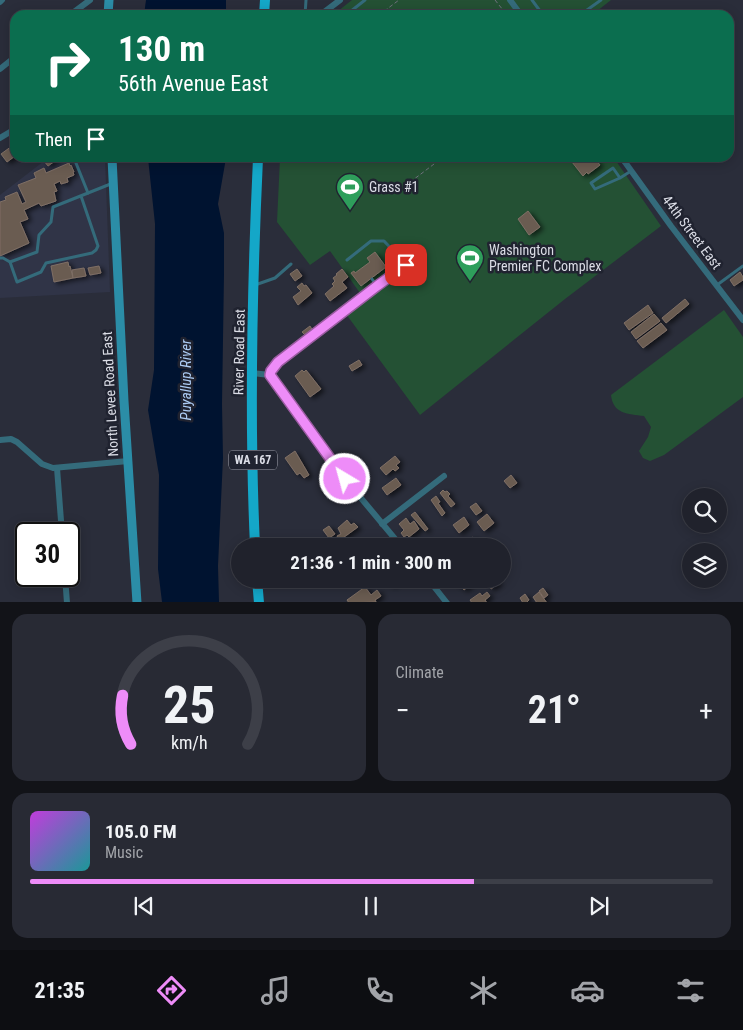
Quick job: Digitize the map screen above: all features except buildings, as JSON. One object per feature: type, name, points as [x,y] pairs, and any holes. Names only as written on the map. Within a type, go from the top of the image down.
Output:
[{"type":"main road","name":"River Road East","points":[[256,538],[252,373],[258,162]]},
{"type":"main road","points":[[258,588],[259,602]]},
{"type":"street","points":[[77,10],[90,0]]},
{"type":"street","points":[[327,10],[340,0]]},
{"type":"street","points":[[0,69],[10,61]]},
{"type":"street","name":"North Levee Road East","points":[[112,162],[137,602]]},
{"type":"street","name":"44th Street East","points":[[625,162],[743,320]]},
{"type":"street","points":[[270,375],[278,362],[406,265]]},
{"type":"street","points":[[252,373],[270,375],[340,473],[393,538]]},
{"type":"street","points":[[0,440],[11,439],[17,442],[47,467],[57,468],[128,461]]},
{"type":"street","points":[[57,468],[61,522]]},
{"type":"street","points":[[382,524],[444,476]]},
{"type":"street","points":[[66,587],[67,602]]},
{"type":"street","points":[[435,588],[447,602]]},
{"type":"lane","points":[[352,10],[365,0]]},
{"type":"lane","points":[[587,10],[601,0]]},
{"type":"lane","points":[[76,162],[88,193]]},
{"type":"lane","points":[[620,178],[613,168],[591,183],[596,189],[620,178],[632,170]]},
{"type":"lane","points":[[10,262],[37,252],[39,235],[51,222],[54,207],[113,183]]},
{"type":"lane","points":[[0,258],[10,262],[17,282],[41,272],[46,263],[92,253],[96,250],[98,246],[80,196]]},
{"type":"lane","points":[[347,260],[371,241],[384,241],[406,265]]},
{"type":"lane","points":[[254,285],[274,278],[291,264]]},
{"type":"lane","points":[[716,285],[743,266]]},
{"type":"lane","points":[[372,278],[377,286]]},
{"type":"path","points":[[386,10],[399,0]]},
{"type":"path","points":[[495,0],[503,10]]},
{"type":"path","points":[[359,5],[363,10]]},
{"type":"path","points":[[405,186],[437,162]]},
{"type":"shaded area","points":[[43,162],[105,162],[110,292],[0,298],[0,195]]},
{"type":"green space","points":[[352,0],[611,0],[598,10],[339,10]]},
{"type":"green space","name":"Washington Premier FC Complex","points":[[280,162],[617,162],[661,226],[565,299],[420,415],[346,314],[365,300],[330,251],[310,265],[277,222]]},
{"type":"green space","points":[[724,310],[743,337],[743,397],[664,455],[650,461],[643,458],[639,451],[648,437],[651,427],[644,416],[622,412],[618,409],[612,401],[611,395]]},
{"type":"water","points":[[146,0],[226,0],[226,10],[145,10]]},
{"type":"water","name":"Puyallup River","points":[[148,162],[225,162],[218,204],[224,233],[223,458],[218,566],[219,602],[162,602],[158,569],[159,475],[148,410],[154,370],[155,224]]},
{"type":"place","name":"Grass #1","points":[[350,211]]},
{"type":"place","name":"Washington Premier FC Complex","points":[[470,282]]},
{"type":"route","points":[[345,479],[270,375],[271,371],[278,362],[406,265]]}]
